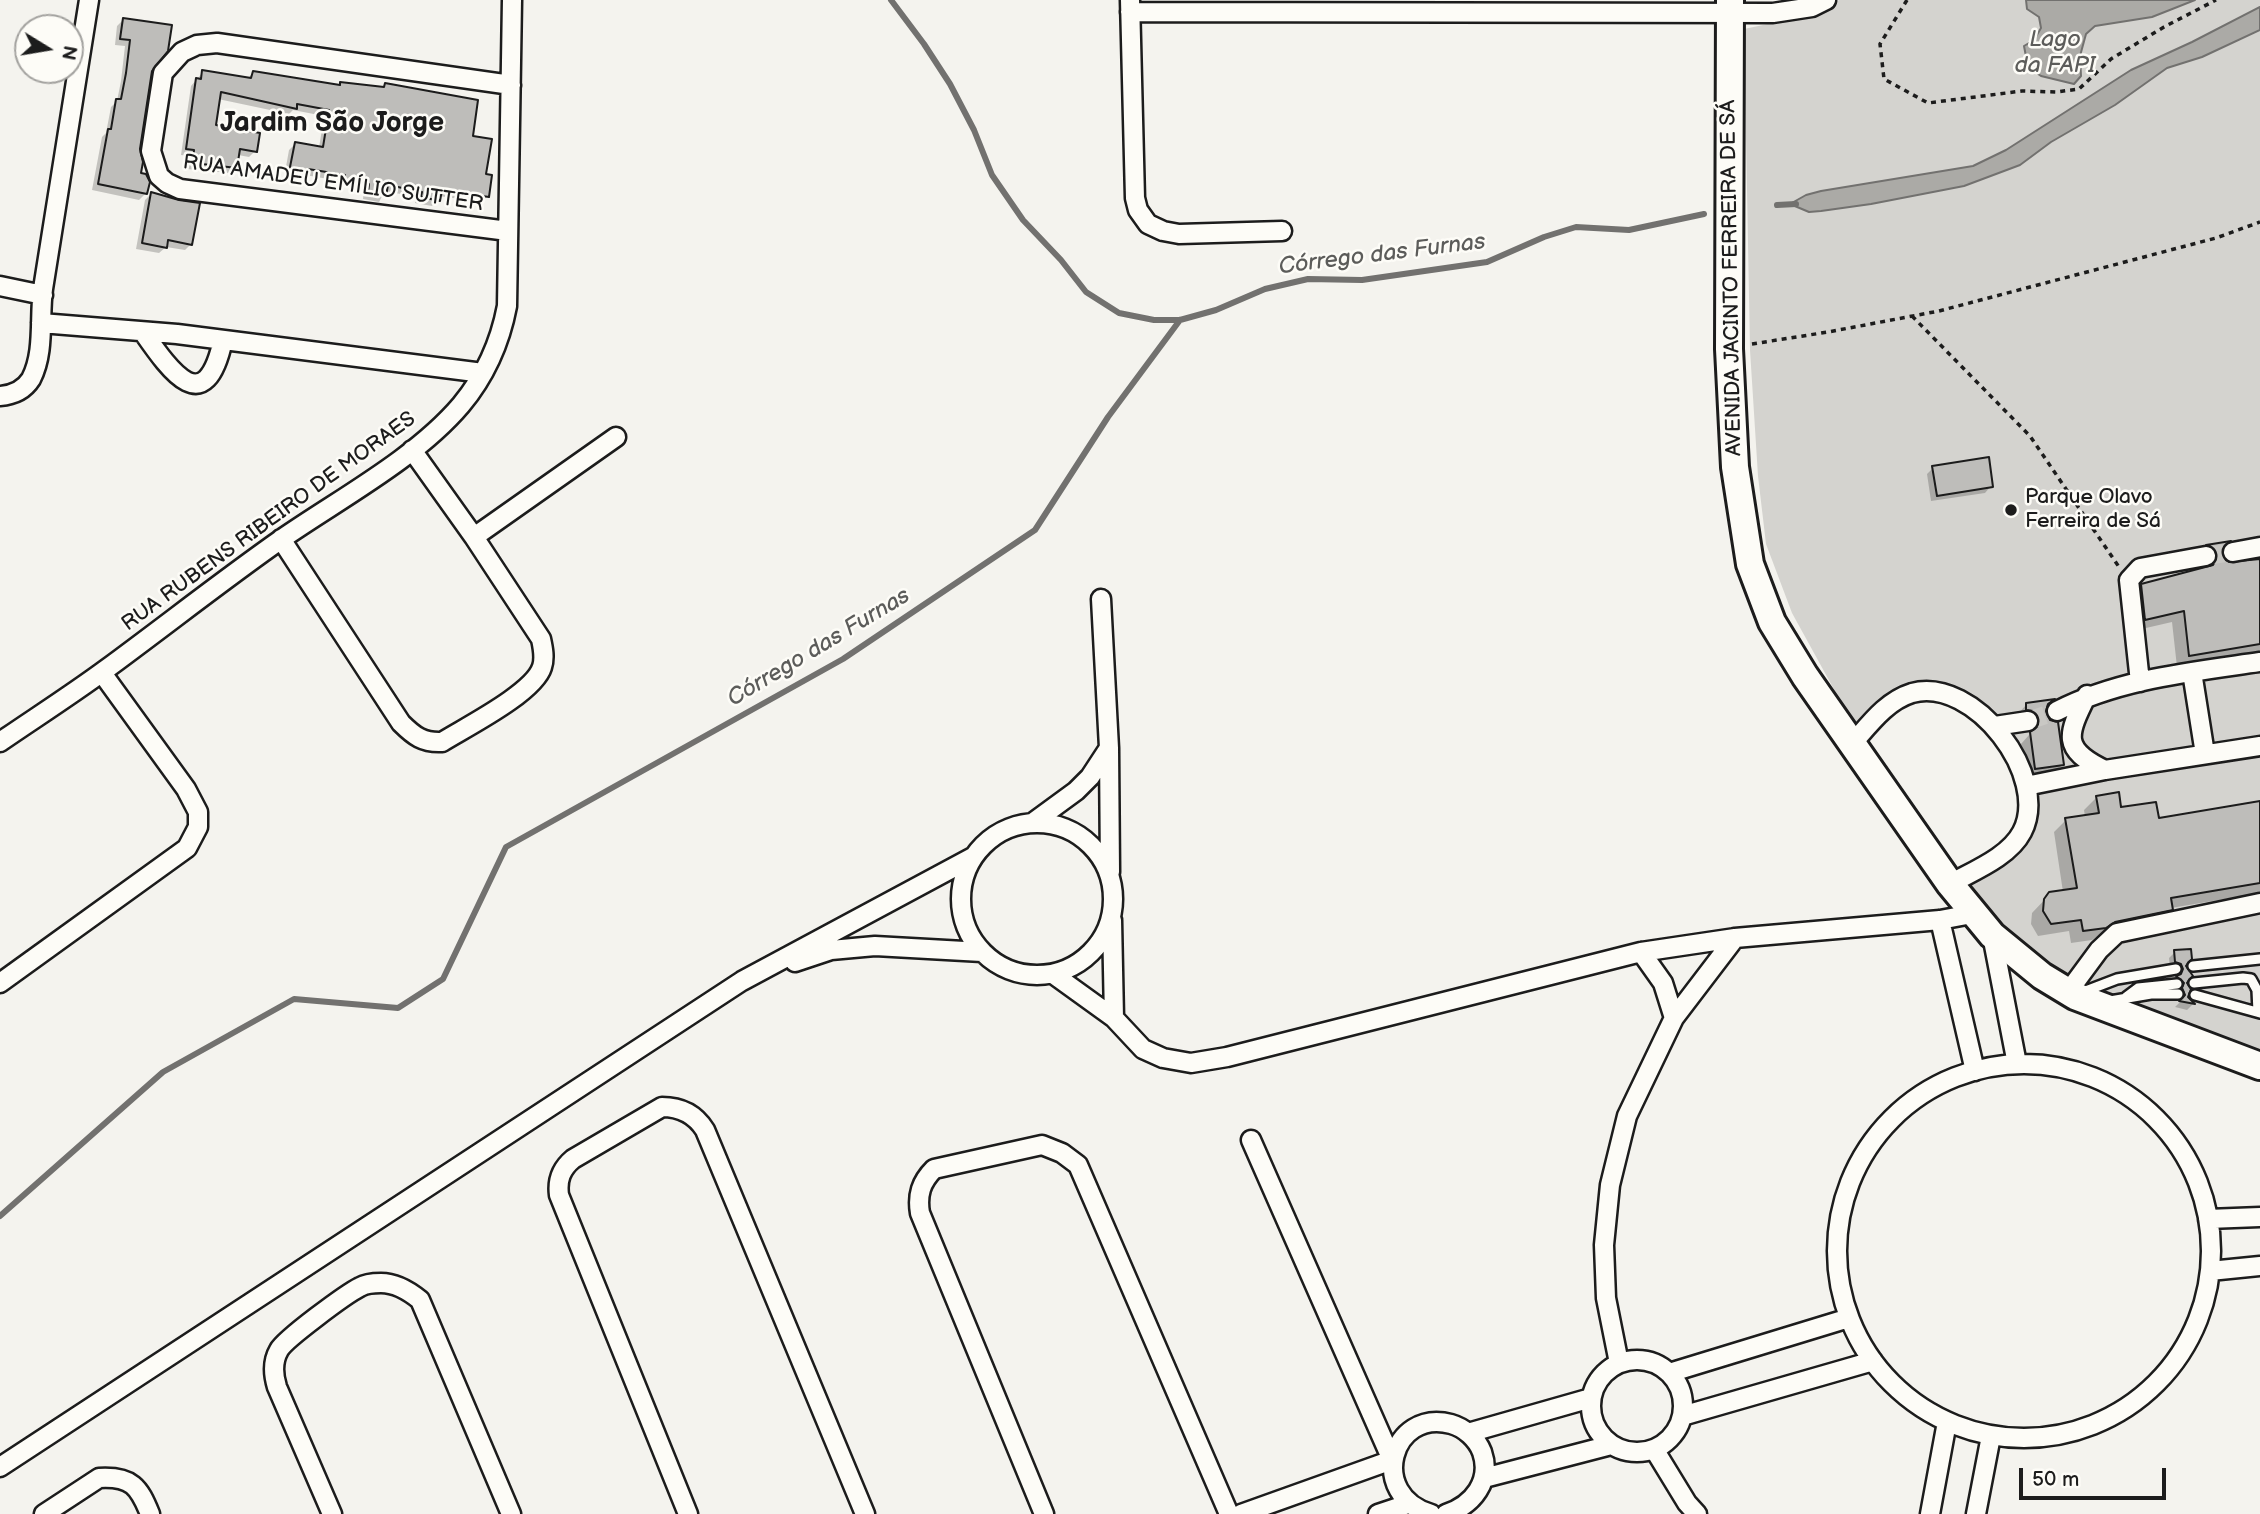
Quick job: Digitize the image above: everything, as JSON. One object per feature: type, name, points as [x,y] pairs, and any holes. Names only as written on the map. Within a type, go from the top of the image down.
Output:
[{"type":"main road","name":"AVENIDA JACINTO FERREIRA DE SÁ","points":[[1730,7],[1729,349],[1735,467],[1750,564],[1772,622],[1852,744],[1950,884],[1992,935],[2042,976],[2080,997],[2260,1066]]},
{"type":"street","points":[[0,396],[22,389],[30,380],[36,364],[43,295],[89,0]]},
{"type":"street","name":"RUA RUBENS RIBEIRO DE MORAES","points":[[0,742],[102,673],[281,539],[412,450],[453,413],[483,373],[499,343],[507,306],[512,0]]},
{"type":"street","points":[[1282,231],[1179,234],[1148,224],[1138,210],[1135,198],[1130,6],[1730,7],[1798,10],[1826,0]]},
{"type":"street","name":"RUA AMADEU EMÍLIO SUTTER","points":[[508,232],[180,189],[159,176],[151,152],[163,73],[182,52],[197,45],[217,43],[511,85]]},
{"type":"street","points":[[0,286],[43,295]]},
{"type":"street","points":[[41,323],[223,340],[483,373]]},
{"type":"street","points":[[143,332],[175,374],[192,384],[201,383],[211,374],[223,340]]},
{"type":"street","points":[[474,537],[616,437]]},
{"type":"street","points":[[281,539],[401,723],[419,739],[430,743],[442,742],[525,691],[542,668],[544,652],[541,639],[474,537],[412,450]]},
{"type":"street","points":[[2233,552],[2260,547]]},
{"type":"street","points":[[2140,682],[2129,580],[2140,568],[2206,556]]},
{"type":"street","points":[[1101,599],[1109,748],[1114,1018]]},
{"type":"street","points":[[2057,711],[2087,695],[2140,682],[2260,662]]},
{"type":"street","points":[[2192,672],[2205,754]]},
{"type":"street","points":[[0,983],[187,848],[198,827],[198,812],[186,789],[102,673]]},
{"type":"street","points":[[1852,744],[1886,706],[1923,691],[1935,691],[1967,704],[1995,726],[2009,745],[2026,786],[2026,822],[2018,838],[2003,853],[1950,884]]},
{"type":"street","points":[[2087,695],[2074,725],[2074,748],[2085,760],[2105,770]]},
{"type":"street","points":[[1995,726],[2028,721]]},
{"type":"street","points":[[2026,786],[2105,770],[2260,746]]},
{"type":"street","points":[[1035,821],[1076,792],[1090,777],[1109,748]]},
{"type":"street","points":[[1110,875],[1099,853],[1082,836],[1059,825],[1035,821],[1011,826],[989,838],[973,857],[962,880],[960,906],[967,931],[982,953],[1002,968],[1027,975],[1053,974],[1077,965],[1096,948],[1112,914]]},
{"type":"street","points":[[0,1468],[742,981],[973,857]]},
{"type":"street","points":[[2080,997],[2099,950],[2117,933],[2260,903]]},
{"type":"street","points":[[1053,974],[1114,1018],[1143,1049],[1163,1058],[1191,1063],[1227,1057],[1641,952],[1735,939],[1940,920],[1972,914]]},
{"type":"street","points":[[1940,920],[1975,1070]]},
{"type":"street","points":[[1992,935],[2017,1064]]},
{"type":"street","points":[[1619,1363],[1606,1298],[1604,1245],[1610,1185],[1627,1116],[1674,1018],[1735,939]]},
{"type":"street","points":[[742,981],[831,950],[875,946],[982,953]]},
{"type":"street","points":[[1641,952],[1663,984],[1674,1018]]},
{"type":"street","points":[[2017,1064],[2050,1065],[2083,1073],[2113,1086],[2141,1105],[2165,1128],[2185,1156],[2199,1186],[2208,1219],[2210,1270],[2196,1325],[2183,1350],[2157,1382],[2125,1409],[2100,1423],[2056,1436],[2018,1439],[1991,1436],[1947,1422],[1906,1397],[1873,1361],[1849,1318],[1840,1280],[1838,1241],[1844,1203],[1858,1167],[1880,1134],[1906,1106],[1951,1079],[1975,1070],[2017,1064]]},
{"type":"street","points":[[688,1514],[564,1208],[558,1187],[563,1171],[573,1159],[662,1107],[688,1112],[705,1130],[865,1514]]},
{"type":"street","points":[[1251,1140],[1392,1460],[1395,1484],[1408,1504],[1431,1514]]},
{"type":"street","points":[[1044,1514],[920,1213],[919,1199],[922,1183],[934,1169],[1042,1145],[1062,1153],[1078,1165],[1229,1514]]},
{"type":"street","points":[[2208,1219],[2260,1217]]},
{"type":"street","points":[[2210,1270],[2260,1266]]},
{"type":"street","points":[[332,1514],[276,1387],[273,1368],[279,1350],[291,1337],[362,1286],[382,1283],[401,1287],[420,1300],[510,1514]]},
{"type":"street","points":[[1669,1373],[1849,1318]]},
{"type":"street","points":[[1644,1360],[1658,1364],[1669,1373],[1679,1386],[1683,1400],[1682,1416],[1667,1442],[1640,1453],[1625,1451],[1601,1437],[1594,1425],[1591,1398],[1604,1373],[1619,1363],[1644,1360]]},
{"type":"street","points":[[1682,1416],[1873,1361]]},
{"type":"street","points":[[1468,1433],[1591,1398]]},
{"type":"street","points":[[1241,1514],[1392,1460],[1397,1447],[1416,1427],[1443,1422],[1457,1425],[1477,1442],[1485,1465],[1479,1491],[1455,1513]]},
{"type":"street","points":[[1930,1514],[1947,1422]]},
{"type":"street","points":[[1976,1514],[1991,1436]]},
{"type":"street","points":[[1484,1478],[1612,1445]]},
{"type":"street","points":[[1654,1449],[1687,1503],[1697,1514]]},
{"type":"street","points":[[44,1514],[99,1479],[110,1478],[128,1482],[140,1490],[150,1514]]},
{"type":"street","points":[[1378,1514],[1408,1504]]},
{"type":"lane","points":[[2193,967],[2260,959]]},
{"type":"lane","points":[[2080,997],[2117,979],[2176,969]]},
{"type":"lane","points":[[2194,983],[2251,979],[2257,990],[2259,1012],[2195,995]]},
{"type":"lane","points":[[2080,997],[2126,997],[2177,989]]},
{"type":"path","points":[[1907,0],[1880,44],[1884,79],[1928,103],[2022,91],[2056,92],[2079,89],[2111,59],[2216,0]]},
{"type":"path","points":[[1729,349],[1912,316],[2099,270],[2216,238],[2260,222]]},
{"type":"path","points":[[1912,316],[2029,436],[2129,580]]},
{"type":"shaded area","name":"Parque Olavo Ferreira de Sá","points":[[1839,0],[2260,0],[2260,1053],[2071,982],[2032,952],[2001,922],[1968,881],[2028,823],[2001,727],[1925,688],[1858,733],[1792,613],[1766,544],[1758,476],[1750,350],[1744,29],[1820,13]]},
{"type":"water","name":"Lago da FAPI","points":[[2026,0],[2195,0],[2152,17],[2095,26],[2086,34],[2080,56],[2081,76],[2074,84],[2041,76],[2028,67],[2024,46],[2034,40],[2041,28],[2039,17],[2027,9]]},
{"type":"water","points":[[2260,7],[2260,30],[2202,57],[2167,68],[2115,105],[2051,142],[2020,165],[1964,186],[1871,204],[1809,212],[1790,204],[1806,195],[1821,191],[1973,166],[2006,150],[2131,70]]},
{"type":"building","points":[[123,18],[172,25],[168,51],[152,71],[140,149],[143,162],[141,173],[146,174],[150,182],[147,194],[98,184],[108,129],[111,129],[116,99],[121,99],[126,73],[130,40],[120,39]]},
{"type":"building","points":[[202,70],[251,78],[253,71],[340,85],[340,82],[384,87],[385,83],[478,100],[473,136],[492,139],[486,174],[492,175],[489,197],[442,190],[440,201],[421,197],[422,192],[388,185],[386,196],[368,193],[369,184],[345,180],[345,175],[308,169],[307,175],[289,172],[295,142],[323,147],[329,110],[297,104],[297,109],[221,92],[216,125],[260,133],[257,152],[240,149],[237,168],[193,163],[194,150],[186,149],[196,78],[201,79]]},
{"type":"building","points":[[151,192],[200,203],[192,245],[168,240],[167,248],[142,243]]},
{"type":"building","points":[[1989,457],[1993,487],[1937,496],[1932,466]]},
{"type":"building","points":[[2231,541],[2222,549],[2224,559],[2229,562],[2260,559],[2260,644],[2189,656],[2184,611],[2145,620],[2141,584],[2213,565],[2217,553],[2214,548],[2206,545]]},
{"type":"building","points":[[2055,699],[2048,704],[2046,711],[2050,720],[2058,722],[2064,765],[2035,769],[2030,732],[2038,726],[2039,719],[2033,711],[2026,710],[2026,703]]},
{"type":"building","points":[[2119,792],[2121,807],[2156,802],[2159,818],[2260,801],[2260,883],[2171,898],[2173,910],[2115,922],[2106,928],[2083,931],[2081,920],[2051,924],[2043,911],[2044,899],[2049,892],[2077,888],[2065,818],[2099,813],[2096,796]]},
{"type":"building","points":[[2191,949],[2192,959],[2186,966],[2193,976],[2187,983],[2191,989],[2188,997],[2195,1004],[2179,1001],[2185,995],[2182,988],[2184,983],[2176,976],[2181,974],[2183,969],[2181,964],[2175,962],[2174,950]]},
{"type":"waterway","name":"Córrego das Furnas","points":[[891,0],[950,84],[974,130],[992,175],[1023,220],[1061,260],[1086,292],[1119,313],[1154,320],[1180,320],[1216,310],[1265,289],[1308,279],[1362,280],[1487,262],[1544,237],[1576,227],[1629,230],[1704,214]]},
{"type":"waterway","name":"Córrego das Furnas","points":[[1777,205],[1796,204]]},
{"type":"waterway","name":"Córrego das Furnas","points":[[0,1216],[163,1072],[294,999],[398,1008],[443,979],[506,847],[843,659],[1035,530],[1108,417],[1180,320]]},
{"type":"tunnel","points":[[2206,556],[2233,552]]},
{"type":"tunnel","points":[[2028,721],[2057,711]]},
{"type":"place","name":"Parque Olavo Ferreira de Sá","points":[[2011,510]]},
{"type":"district","name":"Jardim São Jorge","points":[[332,124]]}]
